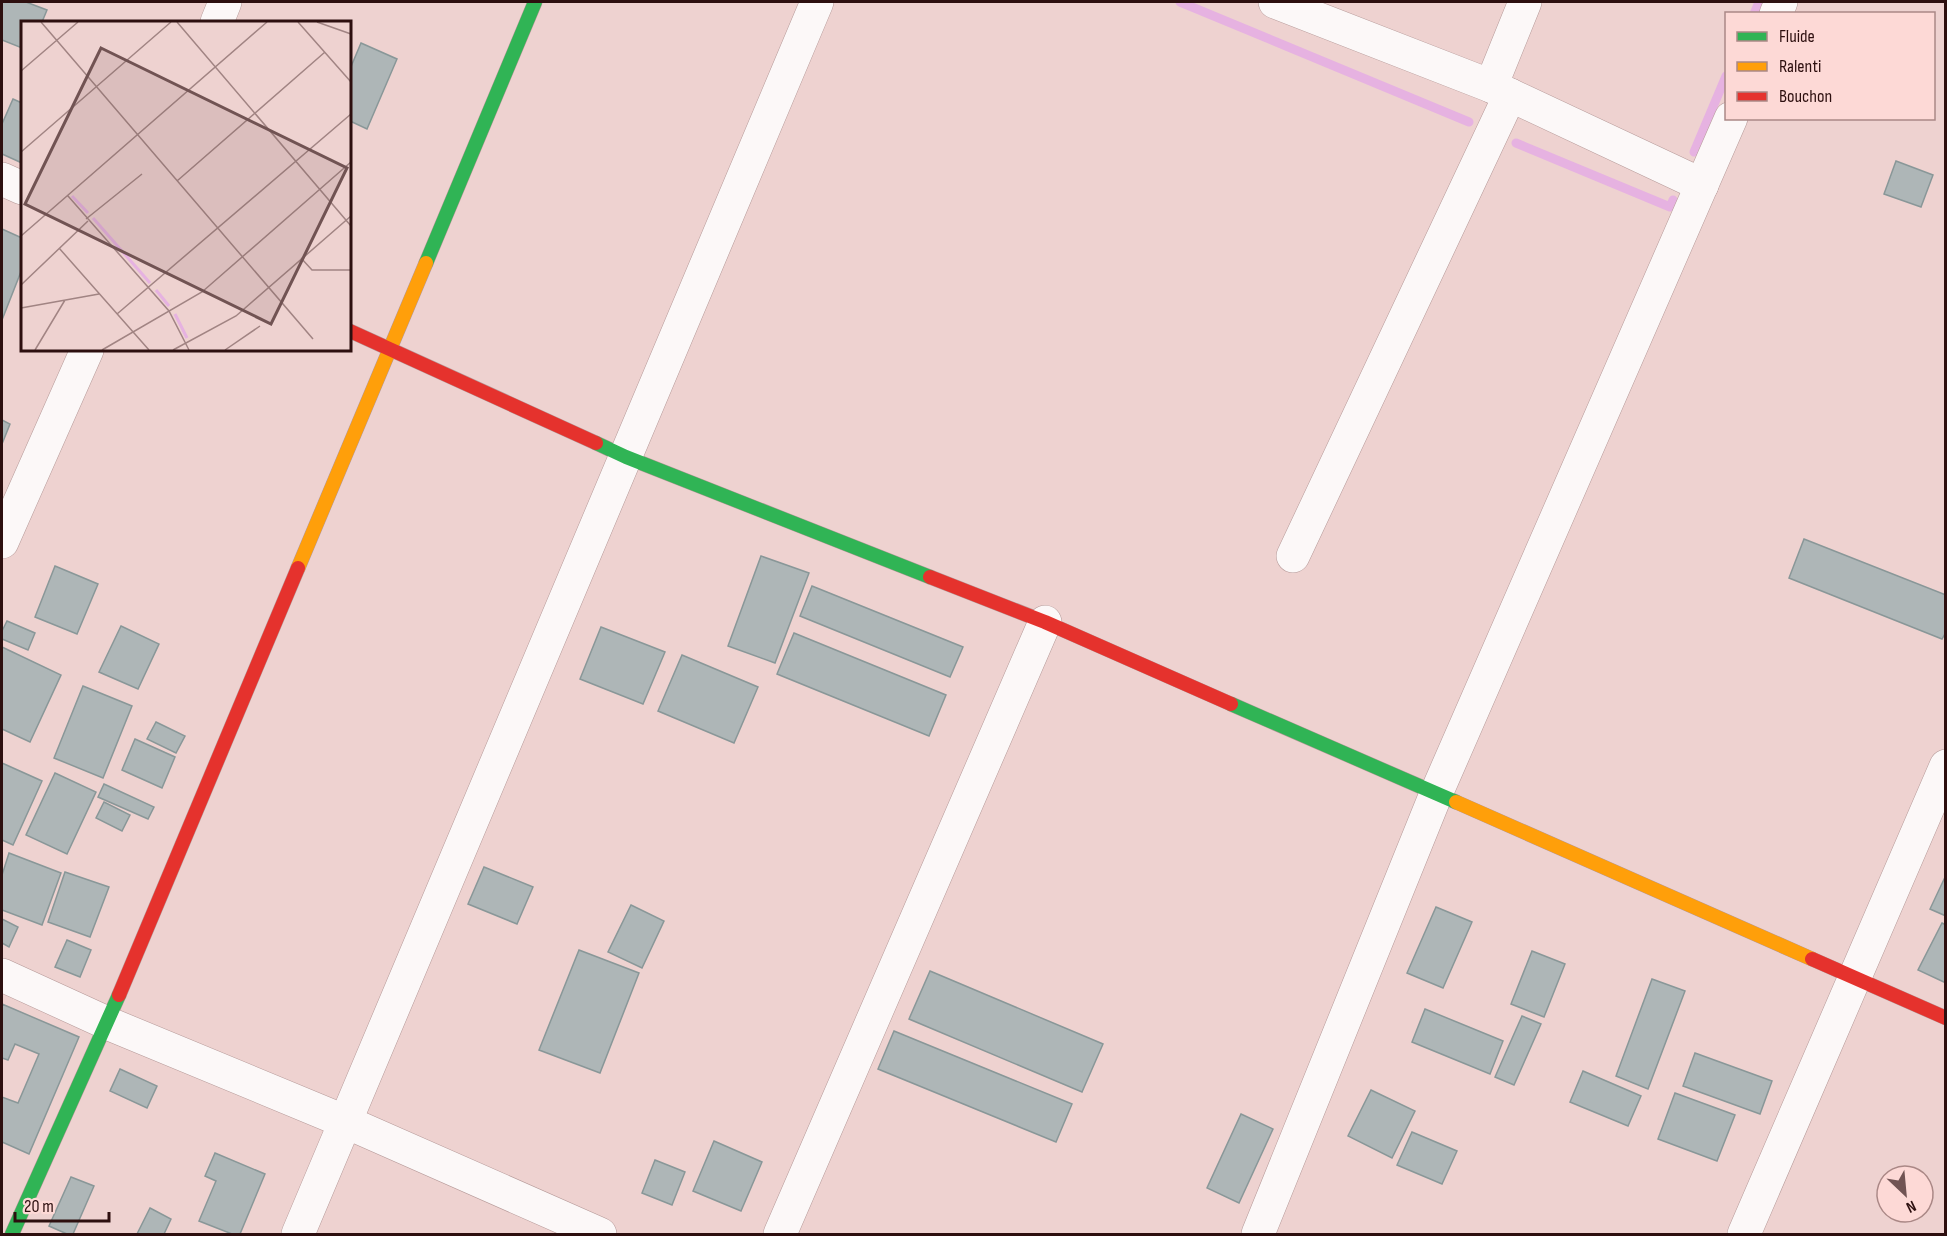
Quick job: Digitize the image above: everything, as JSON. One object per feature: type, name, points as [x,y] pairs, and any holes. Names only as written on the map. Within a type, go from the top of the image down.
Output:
[{"type":"street","points":[[217,21],[225,2]]},
{"type":"street","points":[[12,1234],[107,1023],[535,2]]},
{"type":"street","points":[[298,1234],[817,2]]},
{"type":"street","points":[[1275,2],[1501,91],[1702,185]]},
{"type":"street","points":[[1293,556],[1501,91],[1525,2]]},
{"type":"street","points":[[1258,1234],[1436,794],[1730,120]]},
{"type":"street","points":[[2,179],[21,188]]},
{"type":"street","points":[[351,331],[626,457],[1045,622],[1946,1018]]},
{"type":"street","points":[[6,522],[87,351]]},
{"type":"street","points":[[780,1234],[1045,622]]},
{"type":"street","points":[[1744,1234],[1946,766]]},
{"type":"street","points":[[2,975],[107,1023],[346,1122],[600,1234]]},
{"type":"building","points":[[2,2],[26,2],[47,10],[42,21],[21,21],[21,48],[2,40]]},
{"type":"building","points":[[361,43],[397,59],[367,129],[351,121],[351,67]]},
{"type":"building","points":[[13,99],[21,103],[21,163],[2,154],[2,124]]},
{"type":"building","points":[[1896,161],[1933,175],[1921,207],[1884,194]]},
{"type":"building","points":[[2,229],[21,238],[21,272],[2,320]]},
{"type":"building","points":[[2,420],[10,424],[2,444]]},
{"type":"building","points":[[1804,539],[1946,595],[1946,632],[1942,639],[1789,578]]},
{"type":"building","points":[[761,556],[809,573],[775,663],[728,646]]},
{"type":"building","points":[[55,566],[98,584],[77,634],[35,617]]},
{"type":"building","points":[[812,586],[963,647],[950,677],[800,616]]},
{"type":"building","points":[[7,621],[35,633],[28,650],[2,639],[2,628]]},
{"type":"building","points":[[121,626],[159,644],[138,689],[99,672]]},
{"type":"building","points":[[601,627],[665,652],[643,704],[580,679]]},
{"type":"building","points":[[794,633],[946,695],[929,736],[777,674]]},
{"type":"building","points":[[2,647],[61,675],[30,742],[2,729]]},
{"type":"building","points":[[682,655],[758,687],[734,743],[658,711]]},
{"type":"building","points":[[83,686],[132,706],[103,778],[54,758]]},
{"type":"building","points":[[156,722],[185,736],[176,753],[147,739]]},
{"type":"building","points":[[135,739],[175,757],[162,788],[122,770]]},
{"type":"building","points":[[2,763],[42,781],[13,845],[2,840]]},
{"type":"building","points":[[55,773],[96,792],[67,854],[26,835]]},
{"type":"building","points":[[104,784],[154,807],[148,819],[98,797]]},
{"type":"building","points":[[104,802],[130,815],[122,831],[96,818]]},
{"type":"building","points":[[9,853],[61,873],[42,925],[2,910],[2,875]]},
{"type":"building","points":[[484,867],[533,887],[517,924],[468,904]]},
{"type":"building","points":[[65,872],[109,887],[90,937],[48,922]]},
{"type":"building","points":[[1946,875],[1946,916],[1930,909]]},
{"type":"building","points":[[631,905],[664,921],[642,968],[608,952]]},
{"type":"building","points":[[1436,907],[1472,922],[1443,988],[1407,973]]},
{"type":"building","points":[[2,919],[18,927],[9,947],[2,943]]},
{"type":"building","points":[[1942,923],[1946,925],[1946,983],[1918,970]]},
{"type":"building","points":[[67,940],[91,950],[80,977],[55,967]]},
{"type":"building","points":[[579,950],[639,973],[600,1073],[539,1050]]},
{"type":"building","points":[[1532,951],[1565,964],[1544,1017],[1511,1004]]},
{"type":"building","points":[[930,971],[1103,1044],[1082,1092],[909,1019]]},
{"type":"building","points":[[1652,979],[1685,991],[1648,1089],[1616,1076]]},
{"type":"building","points":[[2,1004],[79,1037],[29,1154],[2,1142],[2,1097],[18,1103],[39,1054],[15,1044],[8,1060],[2,1058]]},
{"type":"building","points":[[1425,1009],[1503,1041],[1490,1074],[1412,1042]]},
{"type":"building","points":[[1522,1016],[1541,1024],[1514,1085],[1495,1077]]},
{"type":"building","points":[[894,1031],[1072,1104],[1056,1142],[878,1069]]},
{"type":"building","points":[[1695,1053],[1772,1081],[1760,1114],[1683,1086]]},
{"type":"building","points":[[120,1069],[157,1086],[147,1108],[110,1091]]},
{"type":"building","points":[[1583,1071],[1641,1096],[1628,1126],[1570,1102]]},
{"type":"building","points":[[1371,1090],[1415,1111],[1392,1158],[1348,1136]]},
{"type":"building","points":[[1675,1093],[1735,1115],[1717,1161],[1658,1139]]},
{"type":"building","points":[[1241,1114],[1273,1129],[1239,1203],[1207,1188]]},
{"type":"building","points":[[1412,1132],[1457,1151],[1442,1184],[1397,1165]]},
{"type":"building","points":[[714,1141],[762,1162],[741,1211],[693,1191]]},
{"type":"building","points":[[215,1153],[265,1174],[240,1234],[232,1234],[199,1221],[216,1181],[205,1176]]},
{"type":"building","points":[[655,1160],[685,1172],[672,1205],[642,1193]]},
{"type":"building","points":[[71,1177],[94,1186],[73,1234],[67,1234],[49,1226]]},
{"type":"building","points":[[150,1208],[171,1219],[164,1234],[137,1234]]},
{"type":"waterway","points":[[1180,2],[1469,122]]},
{"type":"waterway","points":[[1755,12],[1759,2]]},
{"type":"waterway","points":[[1694,152],[1725,78]]},
{"type":"waterway","points":[[1516,143],[1670,207],[1673,200]]},
{"type":"traffic: fast","points":[[426,263],[535,2]]},
{"type":"traffic: fast","points":[[596,443],[626,457],[930,577]]},
{"type":"traffic: fast","points":[[1231,704],[1456,802]]},
{"type":"traffic: fast","points":[[12,1234],[119,995]]},
{"type":"traffic: slow","points":[[298,568],[426,263]]},
{"type":"traffic: slow","points":[[1456,802],[1812,959]]},
{"type":"traffic: jam","points":[[351,331],[596,443]]},
{"type":"traffic: jam","points":[[119,995],[298,568]]},
{"type":"traffic: jam","points":[[930,577],[1045,622],[1231,704]]},
{"type":"traffic: jam","points":[[1812,959],[1946,1018]]}]
